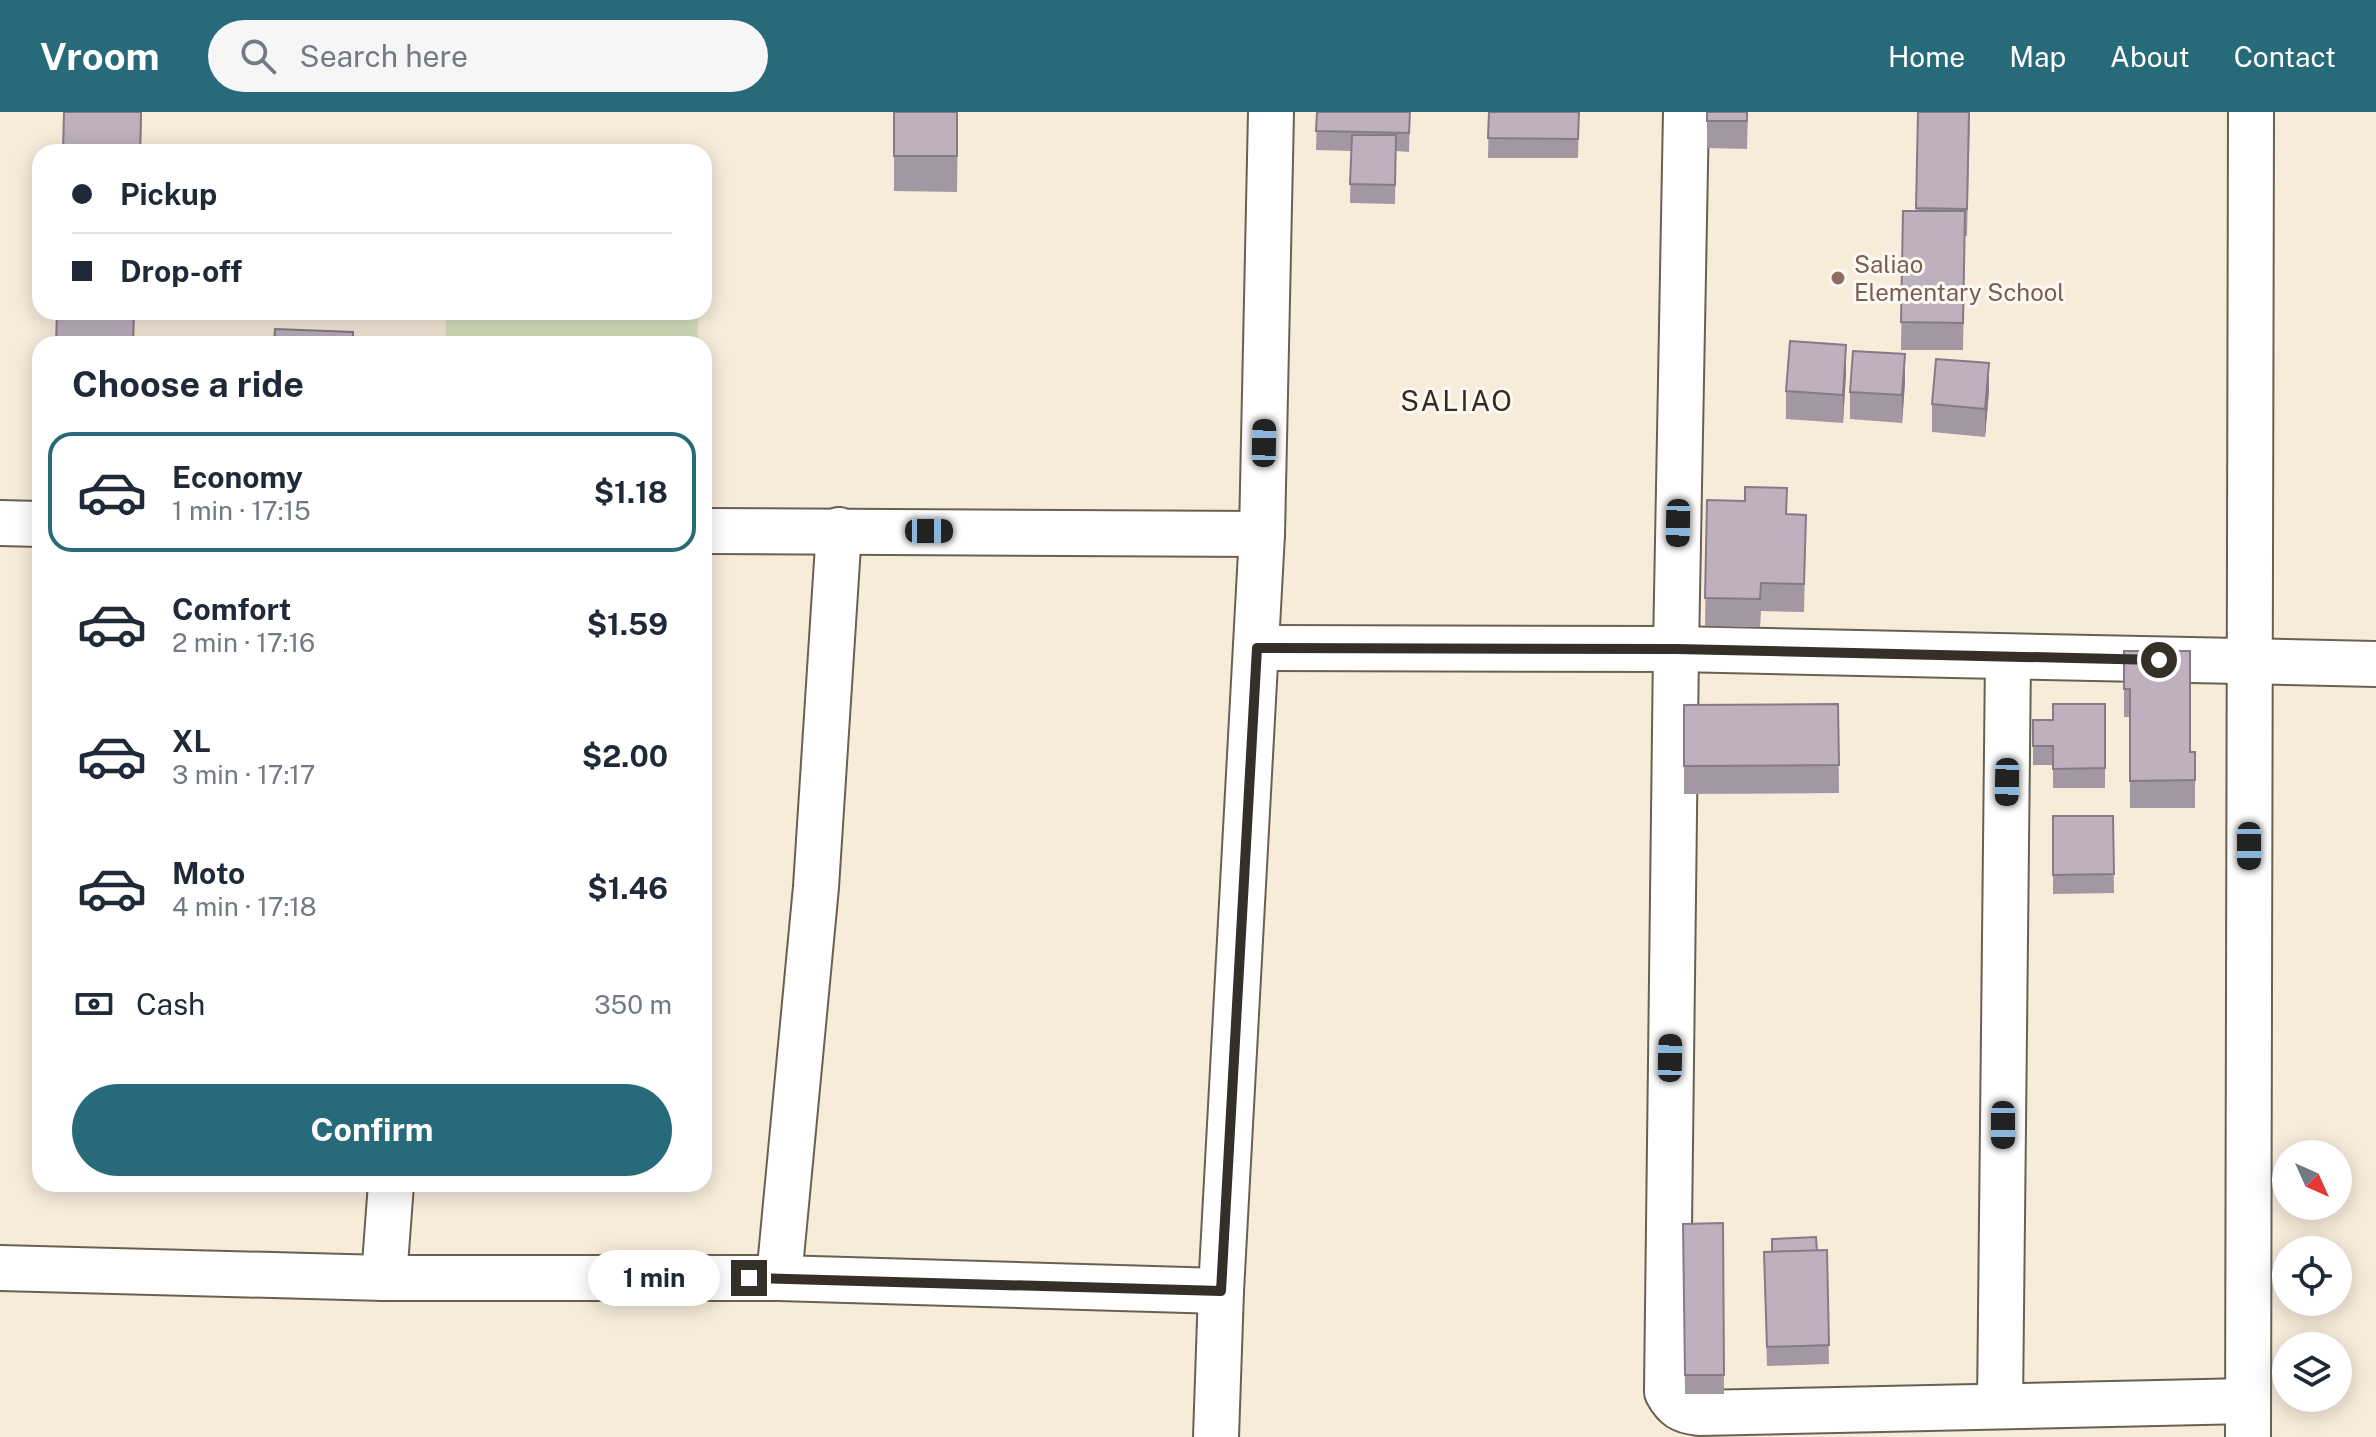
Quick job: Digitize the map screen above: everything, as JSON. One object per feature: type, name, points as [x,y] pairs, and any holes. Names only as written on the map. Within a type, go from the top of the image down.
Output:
[{"type":"street","points":[[1216,1437],[1221,1291],[1262,534],[1271,112]]},
{"type":"street","points":[[1686,112],[1667,1392],[1673,1404],[1684,1411],[1699,1413],[2000,1406],[2248,1419],[2251,112]]},
{"type":"street","points":[[0,523],[32,524]]},
{"type":"street","points":[[779,1278],[816,887],[839,530]]},
{"type":"street","points":[[712,531],[1262,534]]},
{"type":"street","points":[[1257,648],[1676,649],[2376,664]]},
{"type":"street","points":[[2000,1406],[2008,658]]},
{"type":"street","points":[[384,1278],[390,1192]]},
{"type":"street","points":[[0,1268],[384,1278],[779,1278],[1221,1291]]},
{"type":"green space","points":[[446,320],[698,320],[698,336],[446,336]]},
{"type":"building","points":[[64,112],[141,112],[140,144],[63,144]]},
{"type":"building","points":[[894,112],[957,112],[957,156],[894,156]]},
{"type":"building","points":[[1317,112],[1410,112],[1409,133],[1316,131]]},
{"type":"building","points":[[1489,112],[1579,112],[1578,139],[1488,138]]},
{"type":"building","points":[[1707,112],[1747,112],[1747,121],[1707,121]]},
{"type":"building","points":[[1918,112],[1969,112],[1967,209],[1916,208]]},
{"type":"building","points":[[1352,135],[1396,135],[1395,185],[1350,184]]},
{"type":"building","points":[[1903,211],[1965,211],[1963,323],[1901,322]]},
{"type":"building","points":[[57,320],[134,320],[133,336],[56,336]]},
{"type":"building","points":[[275,329],[353,332],[353,336],[275,336]]},
{"type":"building","points":[[1790,341],[1846,345],[1843,395],[1786,391]]},
{"type":"building","points":[[1853,351],[1905,354],[1902,395],[1850,392]]},
{"type":"building","points":[[1936,359],[1989,363],[1985,409],[1932,404]]},
{"type":"building","points":[[1745,487],[1787,488],[1786,514],[1806,515],[1804,584],[1761,583],[1760,599],[1705,598],[1707,500],[1745,501]]},
{"type":"building","points":[[2124,651],[2190,651],[2190,752],[2195,752],[2195,780],[2130,781],[2130,689],[2124,689]]},
{"type":"building","points":[[1838,704],[1839,765],[1684,766],[1684,705]]},
{"type":"building","points":[[2053,704],[2105,704],[2105,768],[2053,769],[2053,746],[2033,746],[2033,720],[2053,720]]},
{"type":"building","points":[[2053,816],[2113,816],[2114,874],[2053,875]]},
{"type":"building","points":[[1723,1223],[1724,1375],[1685,1375],[1683,1224]]},
{"type":"building","points":[[1816,1237],[1817,1251],[1772,1252],[1772,1239]]},
{"type":"building","points":[[1827,1250],[1829,1345],[1767,1347],[1764,1252]]},
{"type":"place","name":"Saliao Elementary School","points":[[1838,278]]},
{"type":"district","name":"SALIAO","points":[[1457,400]]},
{"type":"route","points":[[749,1278],[1221,1291],[1257,648],[1676,649],[2159,660]]}]
